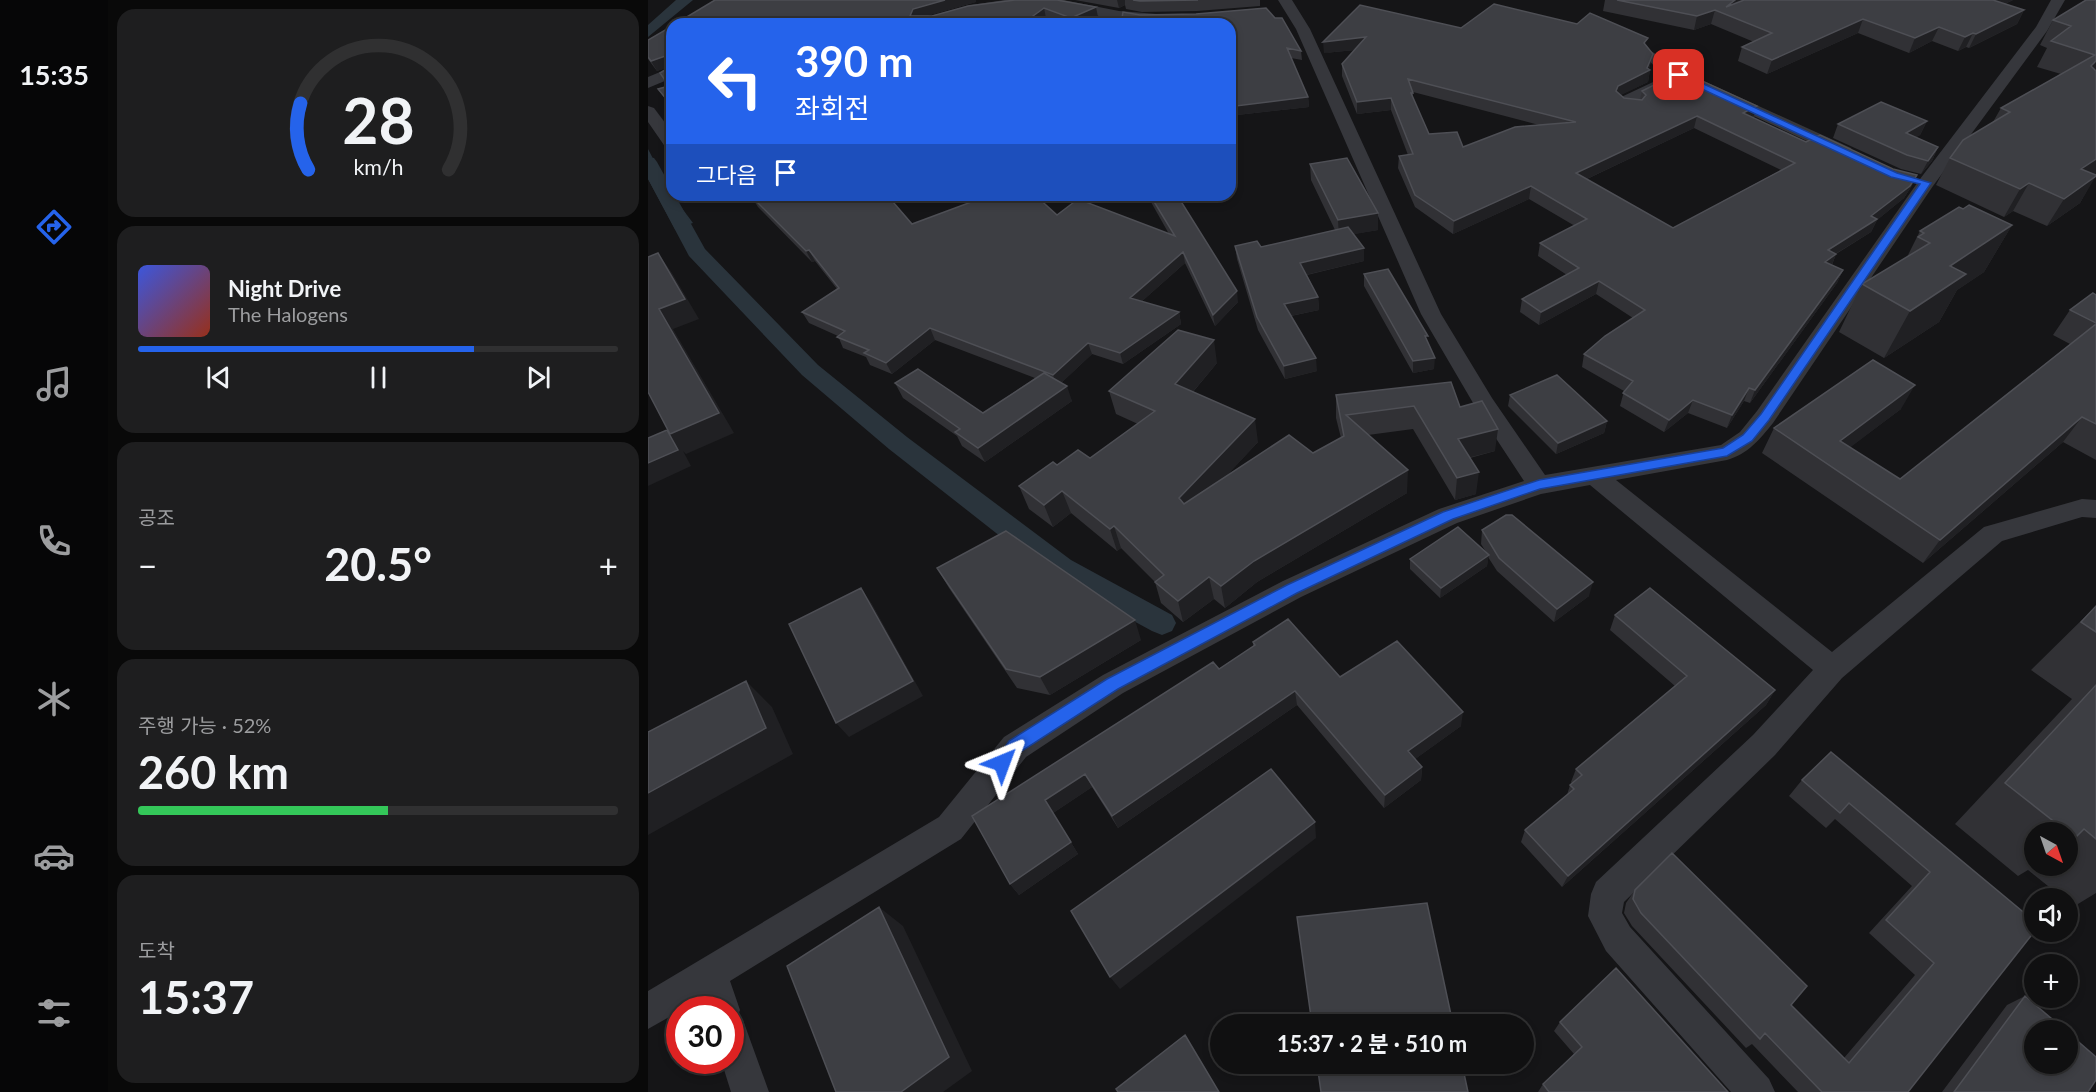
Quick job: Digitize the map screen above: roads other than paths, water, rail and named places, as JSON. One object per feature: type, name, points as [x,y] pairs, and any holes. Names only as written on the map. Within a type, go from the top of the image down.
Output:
[{"type":"street","points":[[648,1011],[950,828],[1015,747],[1113,684],[1292,589],[1448,516],[1539,485],[1727,452],[1748,438],[1765,417],[1915,180],[2042,27],[2058,0]]},
{"type":"street","points":[[943,18],[1002,1],[1055,3],[1122,17],[1166,18]]},
{"type":"street","points":[[1284,6],[1303,29],[1431,314],[1484,403],[1539,485]]},
{"type":"street","points":[[1651,55],[1661,65],[1679,75],[1862,160]]},
{"type":"street","points":[[648,83],[666,75]]},
{"type":"street","points":[[1633,107],[1623,102],[1679,75]]},
{"type":"street","points":[[648,111],[666,136]]},
{"type":"street","points":[[1595,476],[1832,669]]},
{"type":"street","points":[[1756,1092],[1618,939],[1605,916],[1608,894],[1764,745],[1832,669],[1993,534],[2082,508],[2096,509]]},
{"type":"street","points":[[710,973],[717,996]]},
{"type":"street","points":[[744,1074],[750,1092]]},
{"type":"waterway","points":[[648,162],[666,196]]},
{"type":"waterway","points":[[669,201],[696,252],[810,370],[898,443],[1061,568],[1162,623]]}]
